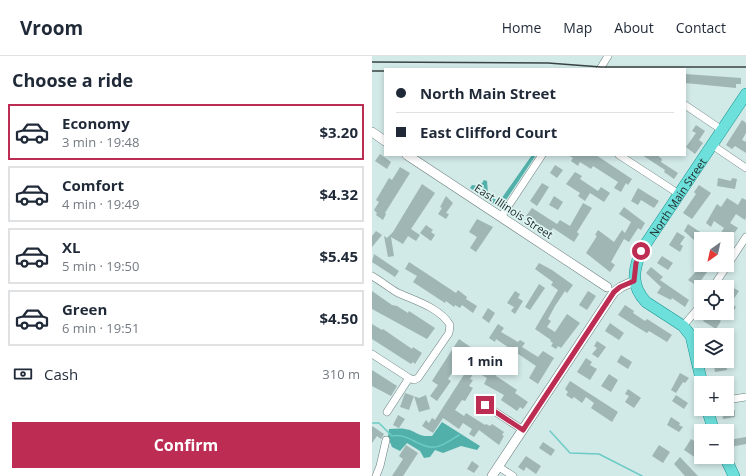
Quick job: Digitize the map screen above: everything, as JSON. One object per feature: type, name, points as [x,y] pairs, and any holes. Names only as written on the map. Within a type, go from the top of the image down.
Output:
[{"type":"main road","name":"North Main Street","points":[[634,281],[636,263],[641,251],[722,130],[743,107],[746,94]]},
{"type":"main road","points":[[634,281],[636,289],[646,302],[683,326],[694,341],[701,376]]},
{"type":"main road","points":[[728,464],[734,476]]},
{"type":"street","points":[[601,68],[608,56]]},
{"type":"street","points":[[686,106],[722,130]]},
{"type":"street","points":[[372,132],[384,140]]},
{"type":"street","points":[[712,145],[746,168]]},
{"type":"street","name":"East Illinois Street","points":[[409,156],[608,287]]},
{"type":"street","points":[[501,217],[541,156]]},
{"type":"street","points":[[623,156],[679,194]]},
{"type":"street","points":[[718,280],[746,237]]},
{"type":"street","points":[[372,276],[397,292],[419,301],[446,318],[450,325],[449,333],[418,378],[414,380],[372,354]]},
{"type":"street","points":[[492,476],[614,292],[620,287],[634,281]]},
{"type":"street","points":[[683,326],[694,313]]},
{"type":"street","points":[[387,412],[409,378]]},
{"type":"street","points":[[734,399],[746,397]]},
{"type":"street","points":[[485,405],[523,430]]},
{"type":"street","points":[[376,476],[386,440]]},
{"type":"street","points":[[499,466],[513,476]]},
{"type":"shaded area","points":[[531,156],[535,156],[502,206],[496,205],[470,188],[472,185],[480,186],[484,180],[487,181],[488,194],[499,202]]},
{"type":"shaded area","points":[[442,422],[480,446],[477,450],[461,446],[443,453],[435,450],[430,457],[424,458],[420,451],[407,443],[400,451],[392,447],[388,437],[389,429],[403,429],[423,436],[432,436]]},
{"type":"building","points":[[686,74],[741,78],[741,84],[736,84],[736,88],[686,83]]},
{"type":"building","points":[[742,120],[746,123],[746,133],[742,140],[746,142],[746,153],[735,146],[732,149],[726,145]]},
{"type":"building","points":[[696,125],[705,131],[699,140],[703,143],[695,154],[686,147],[696,133],[692,131]]},
{"type":"building","points":[[380,154],[391,162],[387,169],[375,161]]},
{"type":"building","points":[[570,156],[598,156],[632,179],[628,185],[626,183],[621,192],[614,188],[618,182],[593,166],[591,169],[580,162],[578,166],[571,161],[573,158]]},
{"type":"building","points":[[644,156],[658,156],[662,159],[661,162],[678,173],[674,179],[664,172],[665,170]]},
{"type":"building","points":[[555,165],[563,170],[557,178],[550,173]]},
{"type":"building","points":[[400,167],[410,173],[385,213],[386,214],[383,220],[376,215],[377,213],[374,210],[379,202],[376,200],[389,178],[392,180]]},
{"type":"building","points":[[575,172],[582,176],[580,179],[598,191],[601,187],[610,193],[604,202],[590,193],[585,201],[578,196],[580,193],[566,184]]},
{"type":"building","points":[[718,178],[731,181],[732,178],[737,179],[735,189],[717,186]]},
{"type":"building","points":[[542,183],[549,187],[537,206],[530,201]]},
{"type":"building","points":[[422,184],[435,193],[411,229],[420,235],[416,241],[408,236],[403,244],[391,237],[394,256],[388,257],[384,236],[387,238],[393,232]]},
{"type":"building","points":[[699,185],[711,193],[692,219],[683,213],[696,194],[694,192]]},
{"type":"building","points":[[638,188],[659,201],[654,208],[641,200],[638,205],[631,201]]},
{"type":"building","points":[[446,196],[453,203],[446,213],[449,214],[446,219],[438,214],[442,208],[440,207]]},
{"type":"building","points":[[554,196],[563,202],[558,210],[549,205]]},
{"type":"building","points":[[727,198],[738,205],[742,198],[746,200],[745,220],[736,214],[730,223],[738,228],[734,234],[734,232],[721,232],[724,228],[714,221],[711,227],[706,223],[717,204],[721,207]]},
{"type":"building","points":[[583,203],[592,208],[577,232],[579,234],[574,242],[553,228],[551,231],[526,216],[532,208],[557,224],[560,220],[570,226]]},
{"type":"building","points":[[624,207],[645,223],[641,230],[638,228],[629,242],[624,239],[611,262],[615,265],[610,272],[586,253],[597,236],[595,235],[598,230],[614,242],[622,230],[625,233],[631,222],[619,214]]},
{"type":"building","points":[[477,219],[493,227],[476,252],[470,248],[477,237],[469,232]]},
{"type":"building","points":[[688,224],[700,232],[694,232],[694,240],[684,231]]},
{"type":"building","points":[[426,225],[433,230],[431,232],[435,235],[431,241],[420,233]]},
{"type":"building","points":[[376,231],[382,235],[372,247],[372,236]]},
{"type":"building","points":[[677,232],[685,237],[680,244],[683,246],[680,252],[669,245]]},
{"type":"building","points":[[374,254],[399,271],[395,277],[372,262]]},
{"type":"building","points":[[662,256],[673,263],[668,270],[657,263]]},
{"type":"building","points":[[409,262],[456,293],[458,290],[467,297],[466,299],[477,306],[473,313],[462,305],[460,308],[455,305],[454,307],[446,301],[445,303],[413,282],[417,276],[405,269]]},
{"type":"building","points":[[539,263],[573,285],[567,293],[565,291],[548,319],[551,321],[547,327],[555,332],[567,314],[580,323],[561,348],[558,346],[556,349],[551,346],[553,343],[550,341],[551,340],[535,329],[558,290],[551,285],[553,282],[535,269]]},
{"type":"building","points":[[651,267],[663,277],[660,280],[689,300],[685,307],[672,298],[671,300],[657,293],[661,287],[646,273]]},
{"type":"building","points":[[695,272],[707,272],[701,280],[694,280],[694,284],[688,280]]},
{"type":"building","points":[[539,284],[545,288],[530,310],[525,307]]},
{"type":"building","points":[[734,288],[739,291],[734,298]]},
{"type":"building","points":[[372,291],[392,305],[397,306],[408,313],[409,311],[435,328],[427,339],[372,309]]},
{"type":"building","points":[[515,291],[520,294],[518,298],[523,301],[515,314],[511,311],[514,307],[507,303]]},
{"type":"building","points":[[588,291],[596,296],[587,310],[579,305]]},
{"type":"building","points":[[625,305],[634,311],[633,313],[645,321],[647,319],[672,335],[667,342],[649,331],[647,333],[618,315]]},
{"type":"building","points":[[488,308],[495,313],[489,323],[482,318]]},
{"type":"building","points":[[703,321],[721,321],[717,328],[714,328]]},
{"type":"building","points":[[610,323],[624,333],[619,340],[605,331]]},
{"type":"building","points":[[372,324],[382,330],[383,329],[412,349],[413,347],[422,353],[415,364],[413,362],[411,364],[372,339]]},
{"type":"building","points":[[498,324],[504,328],[501,332],[518,342],[520,340],[525,343],[522,347],[538,357],[543,351],[554,358],[538,384],[529,378],[536,366],[496,339],[495,342],[489,338]]},
{"type":"building","points":[[459,339],[472,348],[458,364],[448,379],[451,381],[437,401],[430,396],[438,385],[432,381]]},
{"type":"building","points":[[597,341],[606,347],[598,358],[592,354],[597,348],[594,346]]},
{"type":"building","points":[[494,352],[501,356],[499,360],[503,362],[496,373],[496,376],[517,390],[515,393],[528,402],[523,409],[520,407],[517,411],[501,400],[504,395],[484,384],[487,378],[475,371],[470,379],[473,380],[469,386],[473,388],[465,401],[462,400],[455,410],[464,416],[466,413],[485,425],[490,426],[492,424],[504,432],[502,435],[504,436],[499,445],[479,430],[474,437],[469,434],[472,429],[463,423],[459,429],[443,418],[433,433],[422,426],[426,420],[429,423],[432,418],[435,420],[474,359],[485,366]]},
{"type":"building","points":[[621,355],[632,362],[628,369],[617,362]]},
{"type":"building","points":[[586,358],[592,362],[590,365],[597,369],[590,380],[577,372]]},
{"type":"building","points":[[714,368],[727,368],[727,370],[715,372]]},
{"type":"building","points":[[372,370],[397,386],[391,396],[372,386]]},
{"type":"building","points":[[680,373],[689,378],[685,383],[683,382],[676,393],[671,390]]},
{"type":"building","points":[[609,374],[618,380],[611,392],[601,386]]},
{"type":"building","points":[[570,381],[618,412],[612,422],[591,408],[594,403],[586,397],[582,403],[574,397],[572,399],[566,395],[568,392],[565,389]]},
{"type":"building","points":[[628,389],[641,398],[634,408],[625,402],[629,396],[625,394]]},
{"type":"building","points":[[405,393],[414,396],[409,410],[400,407]]},
{"type":"building","points":[[426,395],[430,409],[419,412],[414,396],[419,398]]},
{"type":"building","points":[[676,395],[688,403],[684,409],[672,401]]},
{"type":"building","points":[[734,410],[735,417],[723,419],[723,416],[734,416]]},
{"type":"building","points":[[398,415],[405,419],[399,428],[393,425]]},
{"type":"building","points":[[671,417],[683,427],[679,432],[667,425]]},
{"type":"building","points":[[372,426],[384,434],[381,439],[377,436],[372,443]]},
{"type":"building","points":[[746,437],[746,444],[734,446],[734,439]]},
{"type":"building","points":[[691,439],[694,441],[694,457],[684,450]]},
{"type":"building","points":[[543,442],[555,450],[551,456],[539,448]]},
{"type":"building","points":[[406,445],[418,453],[403,476],[392,476],[403,459],[399,456]]},
{"type":"building","points":[[659,445],[670,452],[663,463],[652,456]]},
{"type":"building","points":[[526,456],[541,466],[536,474],[526,467],[524,471],[518,467]]},
{"type":"building","points":[[680,457],[698,476],[685,476],[674,464]]},
{"type":"building","points":[[472,461],[479,466],[474,473],[467,469]]},
{"type":"waterway","points":[[372,423],[379,423],[392,436],[402,436],[430,447],[437,447],[449,442],[459,435]]},
{"type":"waterway","points":[[550,431],[570,453],[599,454],[642,476]]},
{"type":"railway","points":[[372,62],[548,63],[601,67],[746,67]]},
{"type":"railway","points":[[372,71],[384,71]]},
{"type":"route","points":[[485,405],[523,430],[614,292],[620,287],[634,281],[636,263],[641,251]]}]
